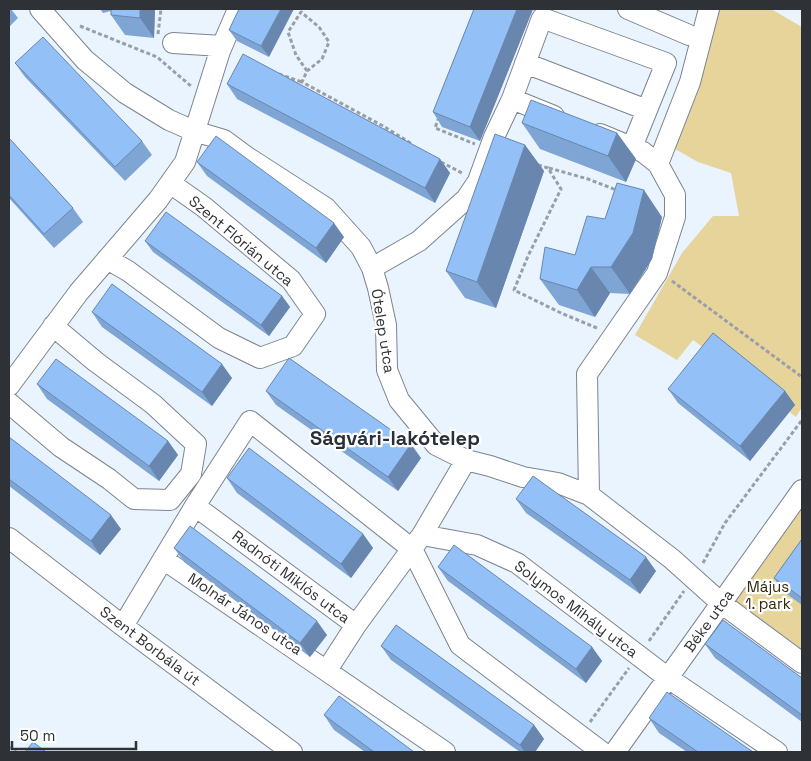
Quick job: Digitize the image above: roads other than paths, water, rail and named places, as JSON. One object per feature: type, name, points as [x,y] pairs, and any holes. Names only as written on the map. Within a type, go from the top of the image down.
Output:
[{"type":"street","name":"Ótelep utca","points":[[40,9],[85,60],[125,94],[169,120],[194,131],[224,140],[326,208],[361,246],[372,268],[386,325],[387,370],[399,400],[436,446],[466,460],[523,477],[558,483],[589,495],[672,559],[721,603],[802,664]]},
{"type":"street","points":[[9,386],[53,326],[106,259],[158,200],[185,162],[222,46],[238,9]]},
{"type":"street","points":[[628,9],[689,35]]},
{"type":"street","points":[[658,164],[690,82],[709,9]]},
{"type":"street","points":[[372,268],[419,241],[466,199],[478,181],[512,99],[542,18],[666,63],[632,147]]},
{"type":"street","points":[[174,42],[222,46]]},
{"type":"street","points":[[525,63],[646,110]]},
{"type":"street","points":[[512,99],[643,152],[658,164],[675,195],[675,217],[658,273],[587,374],[589,495]]},
{"type":"street","name":"Szent Flórián utca","points":[[106,259],[128,271],[219,338],[260,358],[293,346],[315,314],[291,280],[204,207],[170,183]]},
{"type":"street","points":[[9,403],[61,447],[109,479],[134,499],[170,500],[191,474],[196,444],[153,404],[96,362],[53,326]]},
{"type":"street","name":"Solymos Mihály utca","points":[[195,506],[250,421],[417,542],[477,545],[517,563],[668,678],[776,752]]},
{"type":"street","points":[[466,460],[417,542],[460,645],[602,752]]},
{"type":"street","name":"Béke utca","points":[[615,752],[802,490]]},
{"type":"street","points":[[123,626],[195,506]]},
{"type":"street","name":"Radnóti Miklós utca","points":[[195,506],[356,625],[417,542]]},
{"type":"street","name":"Szent Borbála út","points":[[9,538],[292,752]]},
{"type":"street","name":"Molnár János utca","points":[[163,559],[446,752]]},
{"type":"street","points":[[327,670],[356,625]]},
{"type":"district","name":"Ságvári-lakótelep","points":[[395,438]]},
{"type":"park label","name":"Május 1. park","points":[[768,596]]}]
